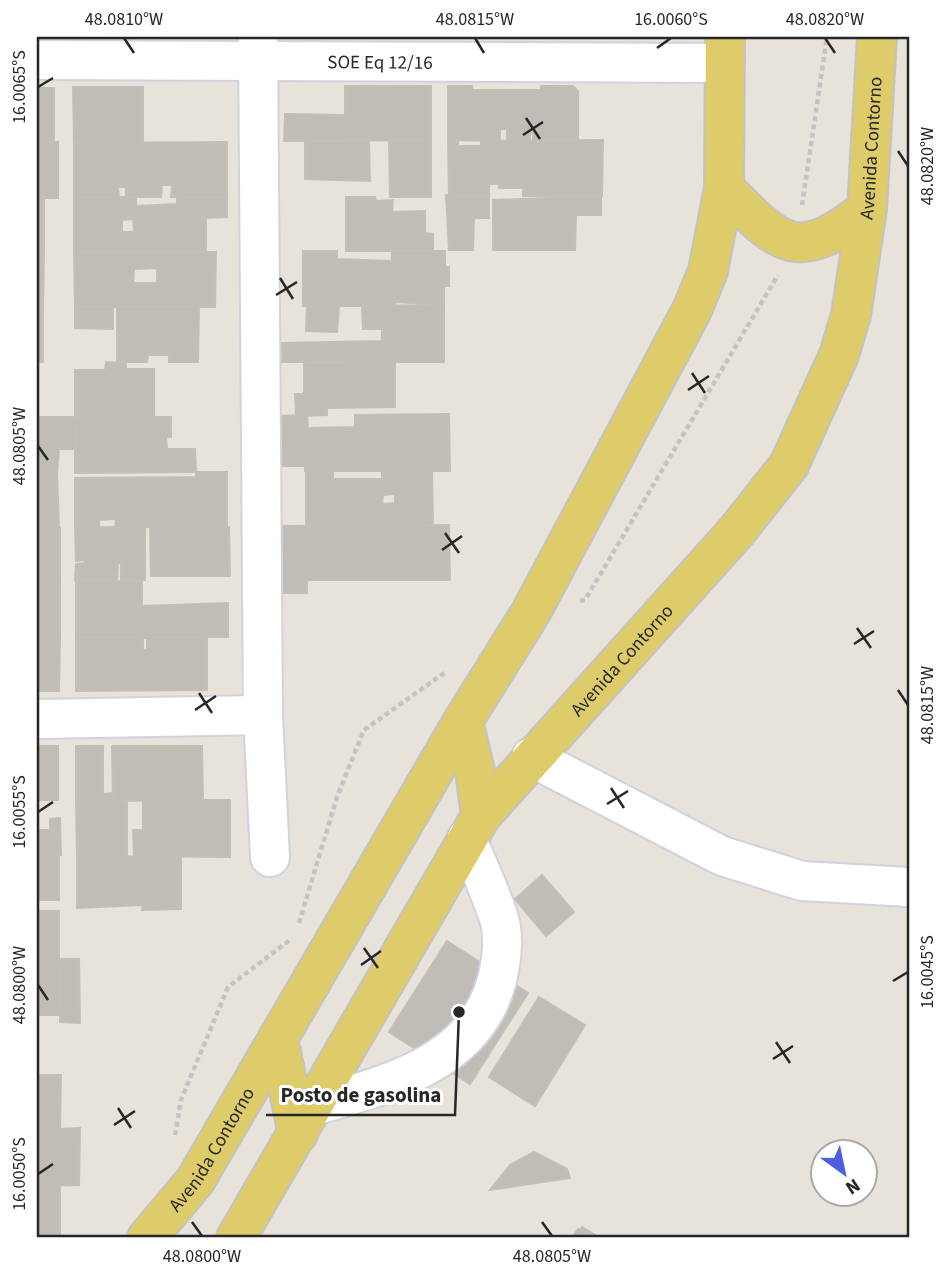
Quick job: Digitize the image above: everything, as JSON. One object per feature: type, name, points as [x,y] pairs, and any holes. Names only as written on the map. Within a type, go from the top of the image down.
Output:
[{"type":"main road","name":"Avenida Contorno","points":[[236,1238],[474,827],[531,757],[736,532],[789,465],[839,355],[851,315],[867,209],[877,37]]},
{"type":"main road","name":"Avenida Contorno","points":[[147,1238],[195,1181],[463,721],[531,612],[692,310],[708,271],[724,188],[724,50]]},
{"type":"main road","points":[[724,188],[778,239],[796,244],[829,236],[867,209]]},
{"type":"main road","points":[[463,721],[475,771],[474,827]]},
{"type":"main road","points":[[278,1038],[306,1120]]},
{"type":"street","name":"SOE Eq 12/16","points":[[37,60],[259,50],[724,50]]},
{"type":"street","points":[[259,50],[263,715],[270,857]]},
{"type":"street","points":[[37,719],[263,715]]},
{"type":"street","points":[[531,757],[722,856],[802,881],[909,887]]},
{"type":"street","points":[[306,1120],[397,1082],[456,1048],[490,1005],[500,965],[500,924],[474,827]]},
{"type":"building","points":[[345,86],[431,86],[431,140],[284,141],[285,114],[345,115]]},
{"type":"building","points":[[448,86],[472,86],[472,90],[541,90],[541,86],[573,86],[578,91],[578,140],[533,140],[533,132],[530,133],[530,141],[507,141],[507,129],[500,129],[500,141],[448,140]]},
{"type":"building","points":[[73,87],[143,87],[143,143],[74,143]]},
{"type":"building","points":[[37,88],[54,88],[54,142],[37,142]]},
{"type":"building","points":[[431,140],[431,197],[390,197],[389,141]]},
{"type":"building","points":[[448,140],[458,141],[458,146],[481,146],[481,141],[603,140],[602,196],[523,196],[523,188],[499,188],[499,184],[489,184],[489,196],[449,195]]},
{"type":"building","points":[[305,141],[369,141],[370,181],[305,179]]},
{"type":"building","points":[[37,142],[58,142],[58,198],[37,198]]},
{"type":"building","points":[[227,142],[227,197],[171,197],[172,185],[162,185],[161,197],[126,197],[126,187],[118,187],[119,197],[74,197],[74,143]]},
{"type":"building","points":[[446,195],[489,196],[489,218],[474,218],[473,250],[449,250]]},
{"type":"building","points":[[601,196],[601,215],[576,215],[575,250],[493,250],[493,200]]},
{"type":"building","points":[[44,197],[44,253],[37,253],[37,198]]},
{"type":"building","points":[[74,197],[136,197],[136,206],[177,204],[177,197],[227,197],[227,217],[206,218],[206,252],[74,252]],"holes":[[[133,219],[134,232],[122,232],[122,220]]]},
{"type":"building","points":[[346,197],[393,200],[392,212],[425,211],[425,233],[433,234],[433,251],[346,251]]},
{"type":"building","points":[[303,251],[337,251],[337,259],[392,261],[392,251],[445,251],[445,267],[449,267],[449,286],[444,286],[444,305],[395,302],[395,306],[303,306]]},
{"type":"building","points":[[74,252],[216,252],[215,307],[75,307]],"holes":[[[157,268],[157,283],[133,283],[134,269]]]},
{"type":"building","points":[[37,253],[44,253],[43,307],[37,307]]},
{"type":"building","points":[[444,305],[444,362],[280,362],[280,343],[382,341],[382,329],[363,329],[362,306]]},
{"type":"building","points":[[307,306],[339,306],[337,332],[306,331]]},
{"type":"building","points":[[37,307],[43,307],[43,362],[37,362]]},
{"type":"building","points":[[75,307],[113,307],[113,329],[75,328]]},
{"type":"building","points":[[117,307],[199,307],[198,362],[169,362],[169,355],[148,355],[147,362],[117,362]]},
{"type":"building","points":[[106,362],[126,363],[126,369],[154,369],[154,417],[75,417],[75,370],[105,370]]},
{"type":"building","points":[[395,362],[395,407],[327,408],[327,415],[296,416],[295,394],[304,394],[304,363]]},
{"type":"building","points":[[449,414],[450,471],[305,471],[305,466],[280,466],[280,416],[307,415],[308,428],[355,427],[355,415]]},
{"type":"building","points":[[37,417],[75,417],[75,449],[59,449],[57,473],[37,473]]},
{"type":"building","points":[[75,417],[171,417],[171,437],[166,437],[167,449],[195,449],[196,472],[75,473]]},
{"type":"building","points":[[382,471],[432,471],[433,526],[306,526],[306,473],[333,472],[333,479],[382,479]],"holes":[[[395,494],[395,503],[382,504],[383,495]]]},
{"type":"building","points":[[196,472],[227,472],[227,527],[115,527],[116,519],[99,520],[99,527],[75,528],[75,478],[196,477]]},
{"type":"building","points":[[37,473],[57,473],[59,527],[37,528]]},
{"type":"building","points":[[449,525],[450,580],[307,580],[307,593],[280,593],[280,526]]},
{"type":"building","points":[[150,527],[229,527],[230,576],[151,576]]},
{"type":"building","points":[[37,528],[60,528],[60,582],[37,582]]},
{"type":"building","points":[[75,528],[145,529],[145,580],[121,580],[121,563],[118,563],[117,580],[75,580],[76,564],[85,563],[85,560],[76,561]]},
{"type":"building","points":[[142,581],[142,606],[228,603],[228,637],[76,637],[76,582]]},
{"type":"building","points":[[37,582],[60,582],[60,638],[37,638]]},
{"type":"building","points":[[76,637],[207,637],[207,690],[76,691]],"holes":[[[143,638],[147,638],[147,650],[143,650]]]},
{"type":"building","points":[[37,638],[60,638],[59,691],[37,691]]},
{"type":"building","points":[[37,746],[58,746],[58,800],[37,800]]},
{"type":"building","points":[[76,746],[103,746],[103,794],[112,793],[113,801],[76,801]]},
{"type":"building","points":[[112,746],[202,746],[203,800],[113,801]]},
{"type":"building","points":[[143,800],[230,800],[230,857],[134,856],[133,830],[143,830]]},
{"type":"building","points":[[76,801],[127,801],[127,856],[77,856]]},
{"type":"building","points":[[60,818],[61,855],[37,855],[37,830],[50,830],[50,819]]},
{"type":"building","points":[[37,855],[59,855],[59,900],[37,900]]},
{"type":"building","points":[[77,856],[181,857],[181,909],[142,910],[143,905],[77,908]]},
{"type":"building","points":[[542,875],[574,912],[546,936],[515,899]]},
{"type":"building","points":[[37,911],[59,911],[59,966],[37,966]]},
{"type":"building","points":[[447,941],[528,993],[470,1084],[389,1032]]},
{"type":"building","points":[[60,959],[79,959],[80,1023],[60,1022]]},
{"type":"building","points":[[37,966],[59,966],[59,1015],[37,1015]]},
{"type":"building","points":[[539,997],[585,1025],[535,1106],[489,1077]]},
{"type":"building","points":[[37,1075],[61,1075],[60,1129],[37,1130]]},
{"type":"building","points":[[80,1128],[79,1185],[37,1186],[37,1130]]},
{"type":"building","points":[[534,1152],[567,1169],[570,1178],[490,1190],[510,1165]]},
{"type":"building","points":[[60,1185],[60,1238],[37,1238],[37,1186]]},
{"type":"building","points":[[582,1227],[600,1238],[575,1238]]},
{"type":"building","points":[[578,1229],[592,1238],[572,1238]]},
{"type":"place","name":"Posto de gasolina","points":[[459,1012]]}]
